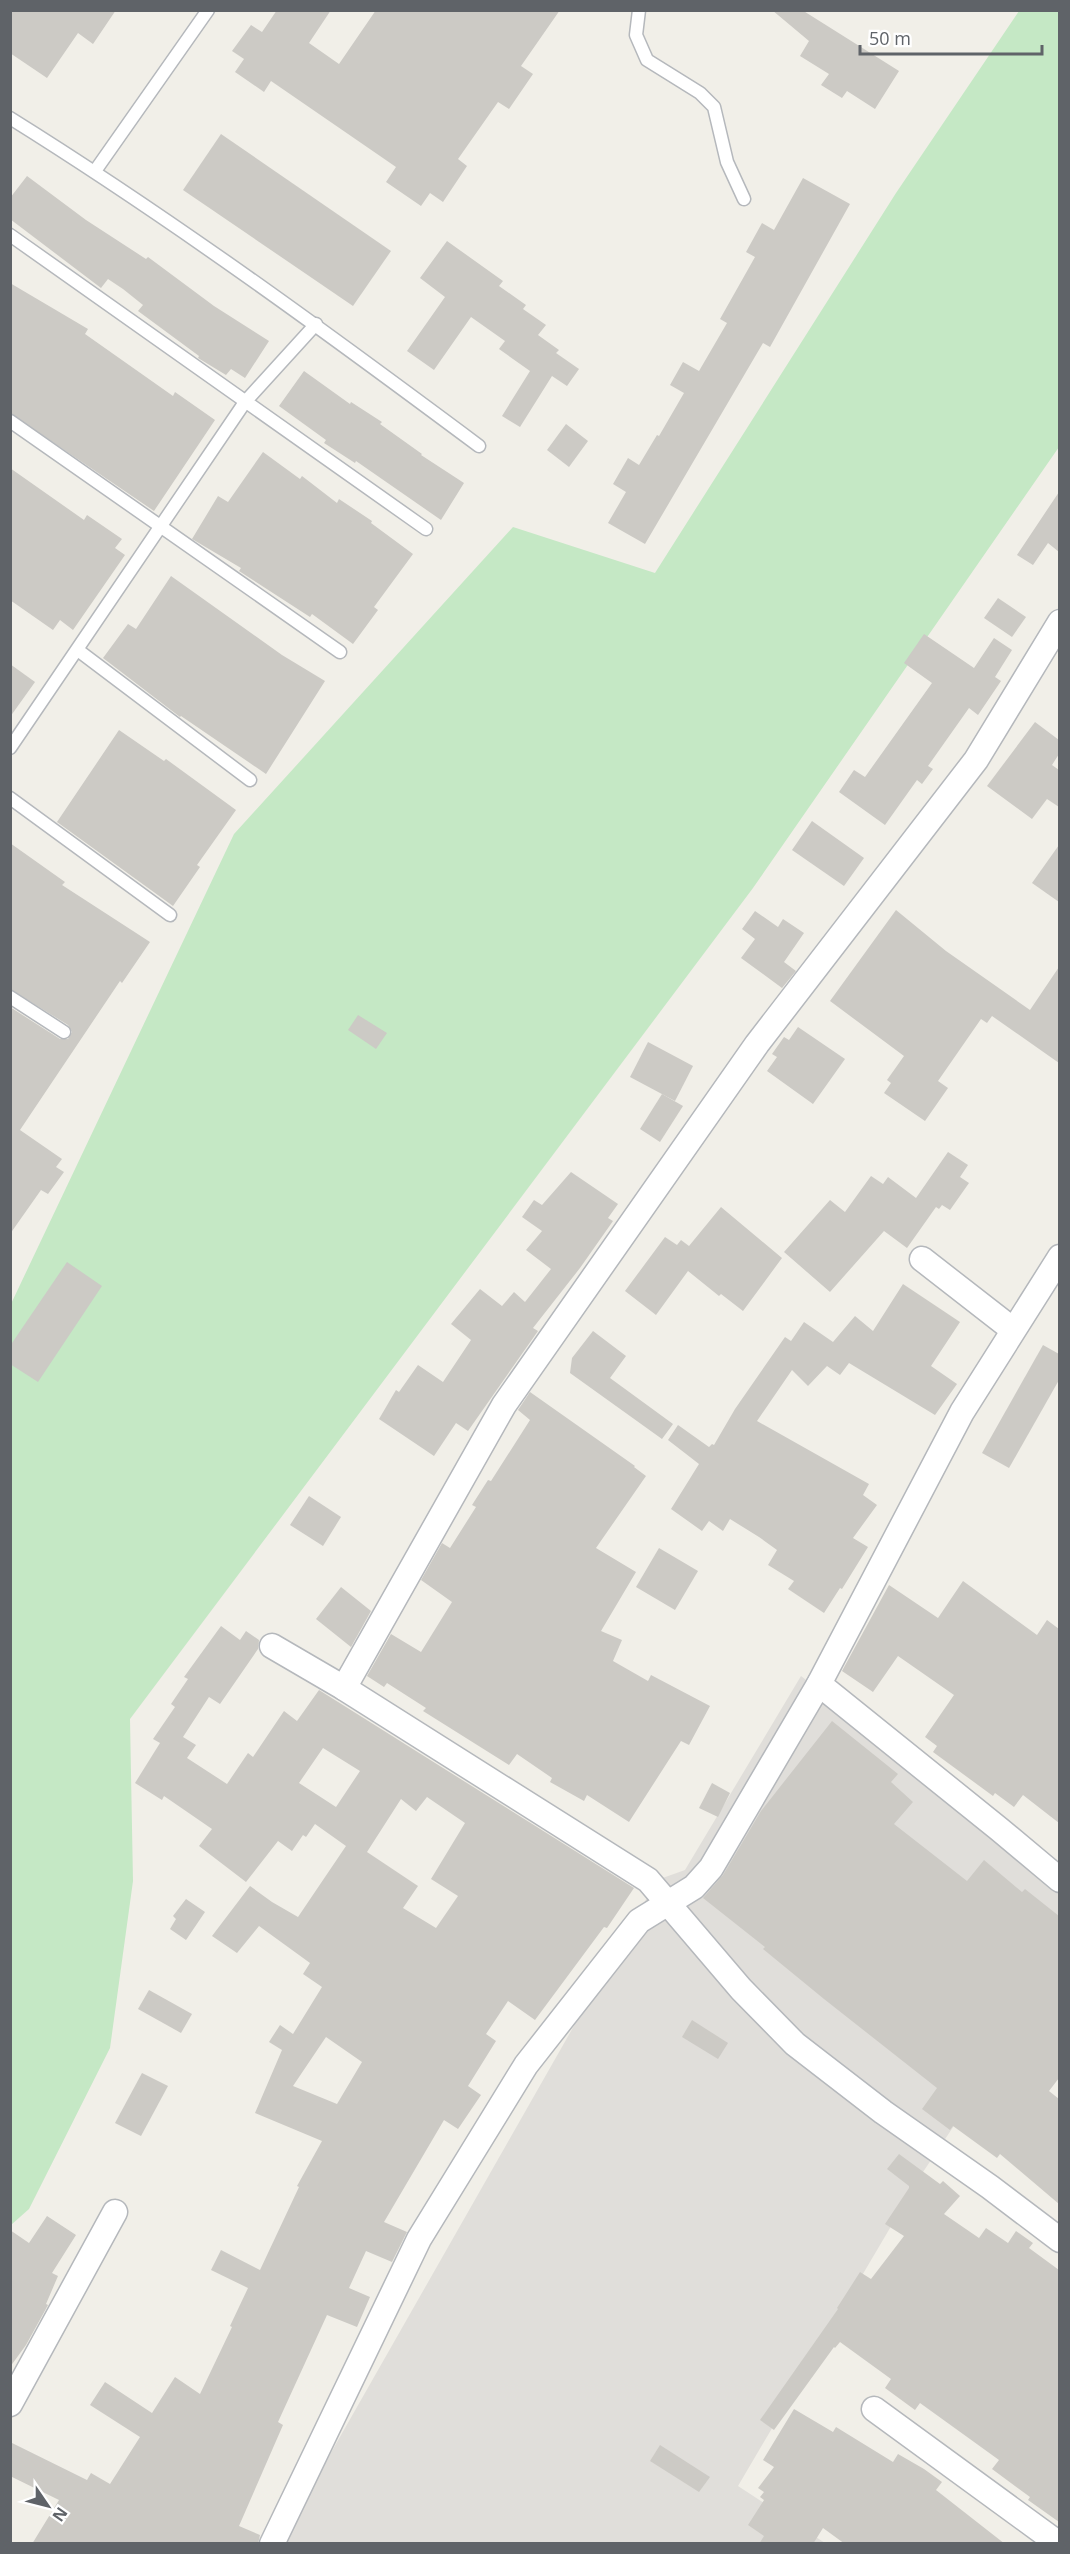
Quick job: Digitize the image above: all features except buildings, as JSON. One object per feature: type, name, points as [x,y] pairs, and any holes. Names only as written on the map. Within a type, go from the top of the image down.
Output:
[{"type":"street","points":[[344,1688],[504,1404],[757,1044],[976,760],[1059,621]]},
{"type":"street","points":[[272,2544],[418,2240],[526,2065],[639,1921],[694,1887],[711,1868],[819,1684],[962,1412],[1059,1257]]},
{"type":"street","points":[[922,1259],[1012,1329]]},
{"type":"street","points":[[272,1646],[344,1688],[648,1880],[741,1989],[795,2044],[883,2112],[990,2187],[1059,2240]]},
{"type":"street","points":[[819,1684],[1059,1880]]},
{"type":"street","points":[[10,2404],[115,2212]]},
{"type":"street","points":[[874,2409],[1059,2544]]},
{"type":"lane","points":[[95,171],[208,10]]},
{"type":"lane","points":[[639,10],[636,35],[647,60],[700,93],[714,107],[727,162],[744,199]]},
{"type":"lane","points":[[10,118],[95,171],[316,324],[479,446]]},
{"type":"lane","points":[[10,235],[426,529]]},
{"type":"lane","points":[[10,748],[79,651],[160,526],[245,402],[316,324]]},
{"type":"lane","points":[[10,421],[340,652]]},
{"type":"lane","points":[[79,651],[250,780]]},
{"type":"lane","points":[[10,798],[170,915]]},
{"type":"lane","points":[[10,997],[64,1032]]},
{"type":"shaded area","points":[[801,1676],[1059,1882],[1059,1969],[923,2172],[738,2486],[825,2543],[279,2544],[657,1880],[685,1870]]},
{"type":"green space","points":[[1019,11],[1059,11],[1059,447],[753,888],[130,1719],[133,1881],[110,2048],[29,2209],[11,2225],[10,1306],[234,834],[513,527],[655,573],[896,193]]}]
